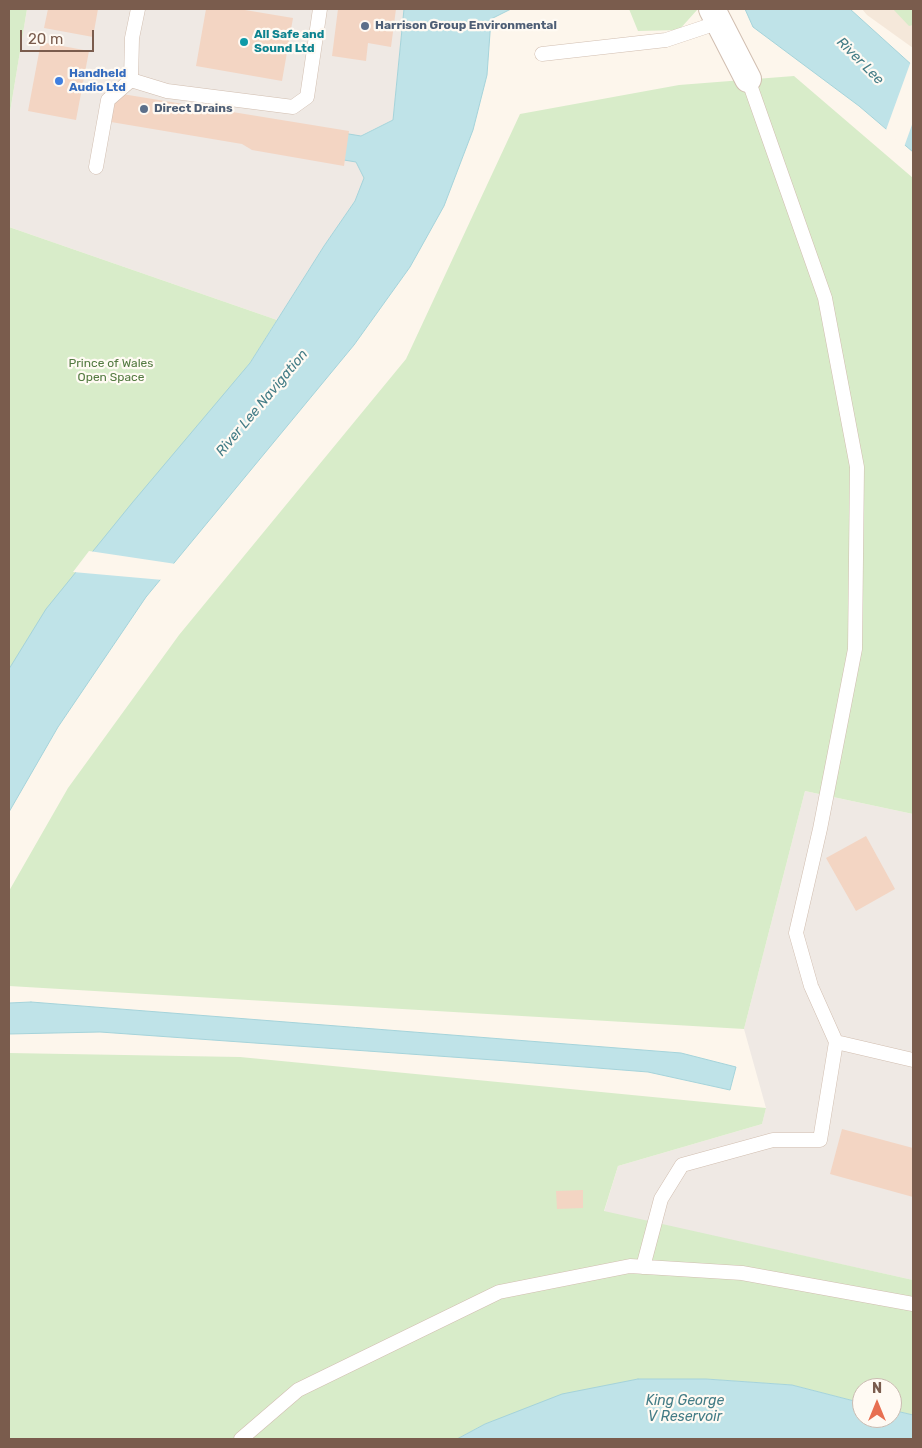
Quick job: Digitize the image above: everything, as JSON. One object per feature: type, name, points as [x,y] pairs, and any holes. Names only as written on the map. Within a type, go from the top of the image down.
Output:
[{"type":"street","points":[[714,16],[748,79]]},
{"type":"lane","points":[[96,167],[108,100],[131,80],[132,38],[138,9]]},
{"type":"lane","points":[[131,80],[167,91],[293,107],[307,98],[320,9]]},
{"type":"lane","points":[[542,54],[666,40],[714,16]]},
{"type":"lane","points":[[643,1267],[662,1199],[682,1165],[773,1140],[820,1140],[836,1042],[811,986],[796,933],[820,829],[855,649],[857,468],[825,298],[748,79]]},
{"type":"lane","points":[[836,1042],[913,1060]]},
{"type":"lane","points":[[241,1439],[298,1390],[499,1292],[630,1266],[742,1273],[913,1304]]},
{"type":"shaded area","points":[[27,9],[404,9],[393,120],[360,136],[356,162],[365,178],[355,201],[277,320],[9,227],[9,118]]},
{"type":"shaded area","points":[[862,9],[913,9],[913,48],[867,15]]},
{"type":"shaded area","points":[[805,791],[913,814],[913,1280],[604,1212],[618,1166],[762,1124],[766,1108],[744,1029]]},
{"type":"green space","points":[[9,9],[27,9],[9,118]]},
{"type":"green space","points":[[629,9],[697,10],[679,30],[638,31]]},
{"type":"green space","points":[[893,9],[913,9],[913,25],[909,26]]},
{"type":"green space","points":[[794,76],[913,178],[913,814],[805,791],[744,1029],[9,986],[9,891],[68,788],[179,635],[406,359],[520,114],[679,85]]},
{"type":"green space","name":"Prince of Wales Open Space","points":[[9,227],[277,320],[250,363],[9,669]]},
{"type":"green space","points":[[9,1053],[240,1057],[766,1108],[762,1124],[618,1166],[604,1211],[913,1280],[913,1415],[902,1412],[902,1378],[852,1378],[852,1400],[792,1385],[706,1379],[638,1379],[485,1424],[457,1439],[9,1439]]},
{"type":"water","name":"River Lee Navigation","points":[[404,9],[511,9],[491,19],[487,75],[473,130],[444,206],[410,267],[354,345],[146,597],[58,727],[9,812],[9,669],[46,609],[250,363],[324,246],[355,201],[364,178],[356,162],[253,145],[257,119],[361,136],[393,120]]},
{"type":"water","name":"River Lee","points":[[745,9],[850,9],[913,66],[913,152],[859,106],[753,27]]},
{"type":"water","points":[[31,1002],[681,1053],[736,1067],[730,1090],[648,1072],[508,1061],[100,1032],[9,1034],[9,1003]]},
{"type":"water","name":"King George V Reservoir","points":[[638,1379],[706,1379],[792,1385],[852,1400],[852,1428],[902,1428],[902,1412],[913,1415],[913,1439],[457,1439],[485,1424],[562,1394]]},
{"type":"pier","points":[[911,61],[913,62],[913,122],[904,147],[886,130]]},
{"type":"pier","points":[[89,551],[176,564],[163,580],[73,572]]},
{"type":"building","points":[[48,9],[98,9],[93,37],[44,28]]},
{"type":"building","name":"All Safe and Sound Ltd","points":[[206,9],[239,9],[293,18],[282,81],[196,66]]},
{"type":"building","name":"Harrison Group Environmental","points":[[338,9],[396,9],[391,47],[368,43],[366,61],[332,56]]},
{"type":"building","name":"Handheld Audio Ltd","points":[[41,42],[89,51],[76,120],[28,111]]},
{"type":"building","points":[[116,93],[349,131],[344,166],[252,150],[242,144],[111,122]]},
{"type":"building","points":[[866,836],[895,889],[856,911],[826,858]]},
{"type":"building","points":[[842,1129],[913,1148],[913,1197],[830,1174]]},
{"type":"building","points":[[583,1190],[583,1208],[557,1209],[556,1191]]},
{"type":"place","name":"Harrison Group Environmental","points":[[365,26]]},
{"type":"place","name":"All Safe and Sound Ltd","points":[[244,42]]},
{"type":"place","name":"Handheld Audio Ltd","points":[[59,81]]},
{"type":"place","name":"Direct Drains","points":[[144,109]]}]
